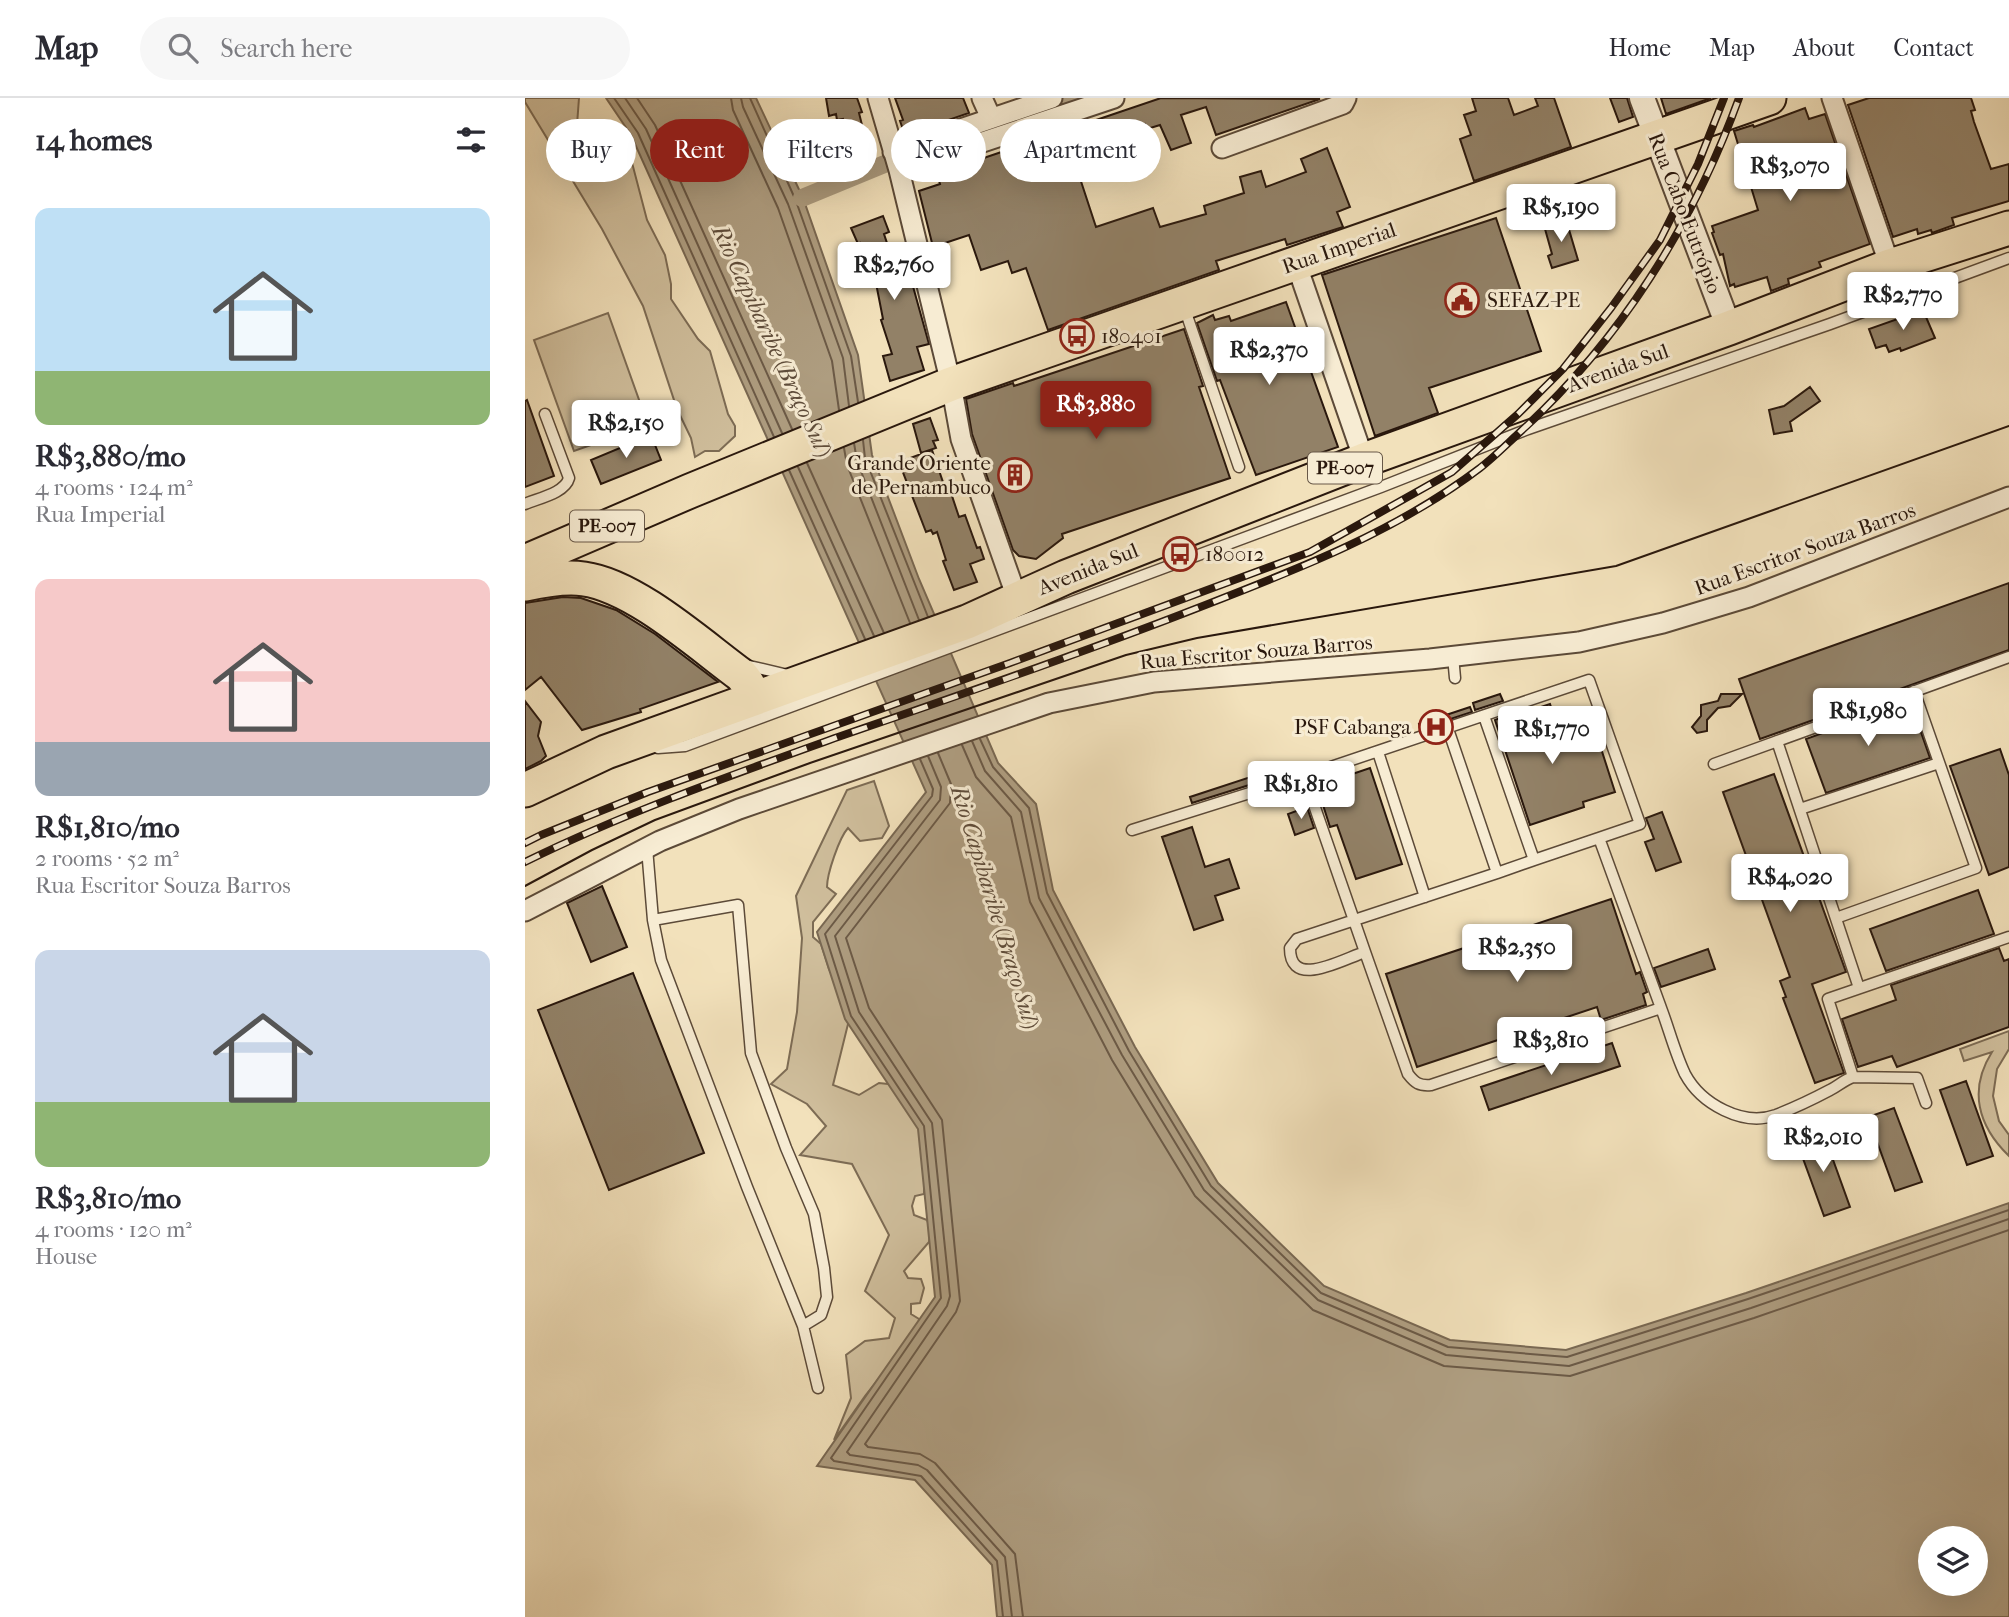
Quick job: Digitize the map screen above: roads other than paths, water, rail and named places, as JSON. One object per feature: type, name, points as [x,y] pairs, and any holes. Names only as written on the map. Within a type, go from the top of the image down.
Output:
[{"type":"highway","name":"Rua Imperial","points":[[525,562],[951,384],[1769,98]]},
{"type":"highway","name":"Avenida Sul","points":[[525,790],[606,752],[748,700],[809,679],[843,680],[971,629],[1017,598],[1364,460],[1729,328],[1890,266],[2009,228]]},
{"type":"highway","points":[[525,584],[569,578],[586,579],[607,585],[642,602],[717,656],[749,684],[751,692],[748,700]]},
{"type":"street","points":[[877,98],[891,144]]},
{"type":"street","points":[[982,98],[991,118]]},
{"type":"street","points":[[986,120],[1052,98]]},
{"type":"street","points":[[986,135],[1114,98]]},
{"type":"street","points":[[1222,148],[1343,104],[1346,98]]},
{"type":"street","name":"Rua Cabo Eutrópio","points":[[1642,98],[1729,328]]},
{"type":"street","points":[[1832,98],[1890,266]]},
{"type":"street","points":[[901,182],[951,384],[961,439],[1017,598]]},
{"type":"street","points":[[1296,263],[1364,460]]},
{"type":"street","name":"Rua Escritor Souza Barros","points":[[525,911],[647,848],[739,809],[1049,702],[1154,682],[1453,656],[1579,642],[1663,623],[1749,597],[2009,497]]},
{"type":"lane","points":[[971,629],[1381,487],[1528,429],[1830,324],[2009,258]]},
{"type":"lane","points":[[1182,303],[1239,467]]},
{"type":"lane","points":[[525,504],[563,488],[568,483],[569,478],[545,414]]},
{"type":"lane","points":[[717,656],[758,669],[809,679]]},
{"type":"lane","points":[[1453,656],[1455,678]]},
{"type":"lane","points":[[1714,764],[2009,657]]},
{"type":"lane","points":[[606,752],[685,746],[843,680]]},
{"type":"lane","points":[[1132,830],[1378,752],[1589,680],[1640,824],[1297,939],[1290,948],[1290,960],[1297,969],[1308,971],[1365,952]]},
{"type":"lane","points":[[1836,918],[1976,868],[1914,691]]},
{"type":"lane","points":[[1485,716],[1534,860]]},
{"type":"lane","points":[[1448,729],[1497,873]]},
{"type":"lane","points":[[1777,741],[1859,988]]},
{"type":"lane","points":[[1378,752],[1425,897]]},
{"type":"lane","points":[[1800,809],[1939,763]]},
{"type":"lane","points":[[1304,776],[1353,921],[1413,1082],[1421,1086],[1431,1085],[1661,1008]]},
{"type":"lane","points":[[1599,838],[1686,1074],[1699,1092],[1724,1111],[1747,1118],[1773,1116],[1853,1077],[1917,1078],[1926,1103]]},
{"type":"lane","points":[[647,848],[653,920],[660,960],[803,1326],[818,1388]]},
{"type":"lane","points":[[653,920],[738,905],[751,1053],[814,1214],[824,1268],[827,1297],[821,1315],[803,1326]]},
{"type":"lane","points":[[1853,1077],[1828,999],[2009,937]]},
{"type":"water","name":"Rio Capibaribe (Braço Sul)","points":[[606,98],[756,98],[766,119],[763,119],[763,182],[795,182],[803,198],[858,355],[872,455],[919,579],[998,763],[1036,804],[1053,890],[1135,1047],[1218,1183],[1324,1286],[1450,1340],[1566,1350],[1746,1293],[2009,1203],[2009,1617],[997,1617],[992,1565],[915,1480],[817,1466],[935,1297],[918,1129],[845,1019],[817,932],[926,792],[652,182],[749,182],[749,119],[650,119],[650,177],[636,146],[636,119],[620,119]]},
{"type":"waterway","points":[[1038,112],[1077,98]]},
{"type":"waterway","points":[[802,198],[887,163]]},
{"type":"tram line","points":[[525,886],[655,820],[810,763],[1126,655],[1197,638],[1616,566],[2009,426]]},
{"type":"railway","points":[[525,843],[648,792],[1010,663],[1310,552],[1452,472],[1518,414],[1563,369],[1611,308],[1660,240],[1698,164],[1724,98]]},
{"type":"railway","points":[[525,862],[640,810],[719,780],[1051,663],[1256,585],[1372,534],[1445,492],[1490,460],[1555,398],[1620,320],[1676,236],[1699,191],[1739,98]]},
{"type":"place","name":"SEFAZ-PE","points":[[1462,300]]},
{"type":"place","name":"180401","points":[[1077,336]]},
{"type":"place","name":"Grande Oriente de Pernambuco","points":[[1015,475]]},
{"type":"place","name":"180012","points":[[1180,554]]},
{"type":"place","name":"PSF Cabanga","points":[[1436,727]]}]
